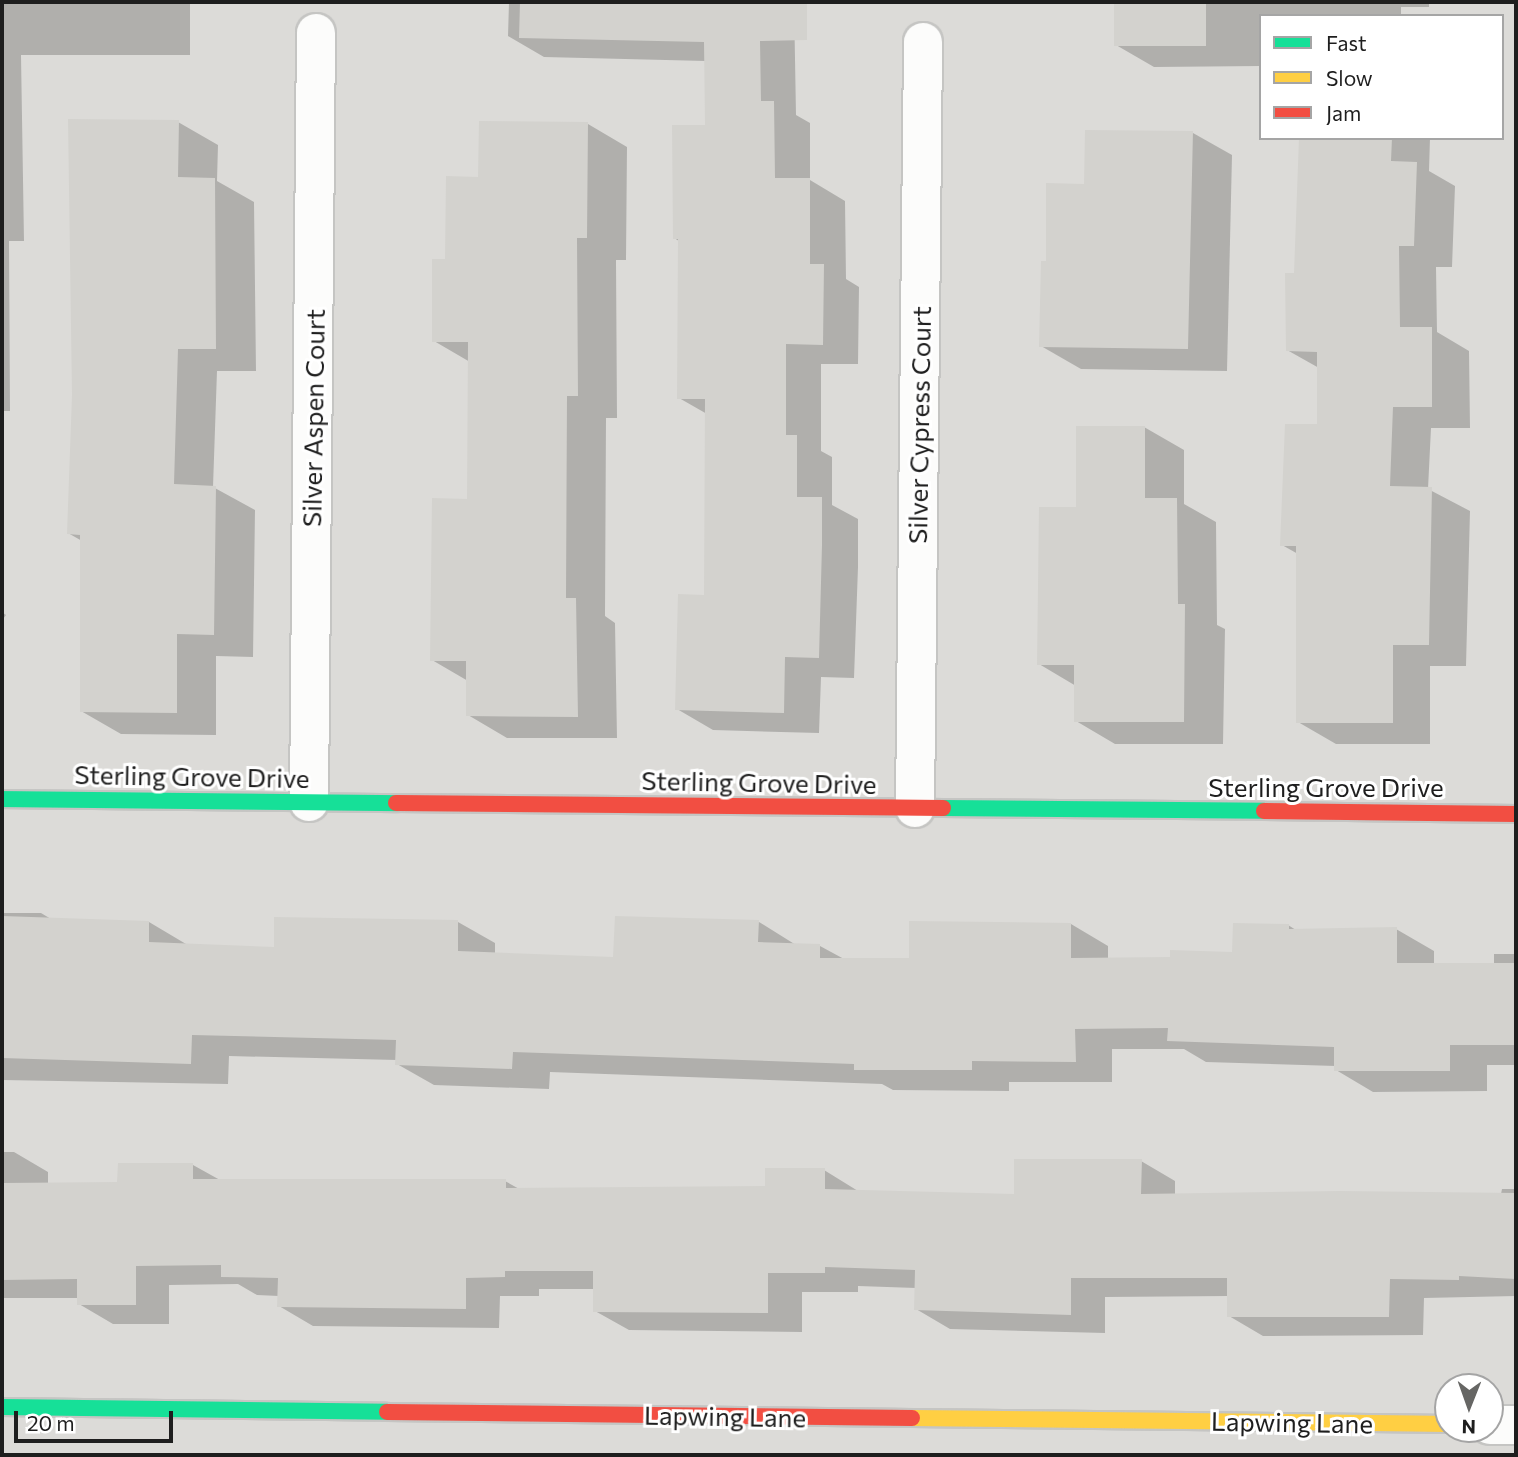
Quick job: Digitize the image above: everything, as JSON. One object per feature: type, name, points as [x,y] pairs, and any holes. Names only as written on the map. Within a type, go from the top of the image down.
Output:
[{"type":"street","name":"Silver Aspen Court","points":[[309,802],[316,33]]},
{"type":"street","name":"Silver Cypress Court","points":[[915,808],[923,42]]},
{"type":"street","name":"Sterling Grove Drive","points":[[2,799],[1516,814]]},
{"type":"street","name":"Lapwing Lane","points":[[2,1407],[1434,1424]]},
{"type":"shaded area","points":[[2,2],[1516,2],[1516,1455],[2,1455]]},
{"type":"building","points":[[520,2],[807,2],[807,40],[760,41],[761,101],[774,101],[775,178],[810,178],[810,264],[824,264],[823,345],[786,344],[786,435],[797,435],[797,497],[822,497],[822,545],[819,658],[785,657],[784,713],[675,710],[678,594],[704,595],[705,399],[677,399],[678,239],[673,239],[672,125],[705,125],[704,42],[519,38]]},
{"type":"building","points":[[1114,2],[1206,2],[1206,46],[1114,46]]},
{"type":"building","points":[[68,119],[179,120],[178,177],[215,178],[216,349],[178,349],[174,484],[216,486],[214,635],[177,634],[177,713],[80,712],[80,535],[67,534],[72,395]]},
{"type":"building","points":[[479,121],[588,122],[587,238],[577,238],[578,396],[567,396],[566,598],[576,598],[578,717],[466,716],[466,661],[430,661],[432,498],[467,499],[468,342],[432,342],[432,259],[445,259],[446,176],[478,177]]},
{"type":"building","points":[[1085,130],[1193,131],[1188,349],[1039,347],[1041,261],[1046,261],[1046,183],[1084,184]]},
{"type":"building","points":[[1299,140],[1392,140],[1391,161],[1417,162],[1414,246],[1399,246],[1400,327],[1432,327],[1432,407],[1393,407],[1390,486],[1432,487],[1429,645],[1393,645],[1393,723],[1296,723],[1296,546],[1280,546],[1285,424],[1317,424],[1317,352],[1286,351],[1285,273],[1294,273]]},
{"type":"building","points":[[1076,426],[1145,426],[1145,498],[1177,498],[1178,604],[1185,604],[1184,722],[1074,722],[1074,665],[1037,665],[1039,507],[1076,507]]},
{"type":"building","points":[[2,916],[149,921],[149,942],[274,947],[274,917],[458,920],[458,951],[613,957],[615,916],[759,920],[758,942],[820,944],[820,958],[909,958],[909,921],[1071,923],[1071,958],[1170,957],[1170,950],[1232,952],[1233,923],[1289,924],[1289,929],[1397,927],[1397,963],[1516,963],[1516,1045],[1450,1045],[1450,1071],[1334,1071],[1334,1047],[1167,1041],[1168,1028],[1075,1029],[1076,1062],[972,1061],[972,1070],[854,1070],[854,1064],[513,1052],[512,1069],[395,1065],[396,1040],[192,1035],[191,1064],[2,1058]]},
{"type":"building","points":[[1014,1159],[1142,1159],[1141,1194],[1339,1191],[1516,1193],[1516,1279],[1459,1276],[1459,1280],[1390,1279],[1389,1317],[1227,1317],[1227,1278],[1071,1278],[1071,1315],[914,1310],[915,1270],[825,1267],[825,1273],[768,1273],[768,1313],[593,1312],[593,1271],[505,1271],[505,1277],[466,1278],[466,1309],[277,1307],[278,1278],[221,1277],[221,1265],[136,1266],[136,1305],[77,1305],[77,1279],[2,1280],[2,1183],[117,1182],[118,1163],[193,1163],[193,1179],[506,1179],[506,1188],[765,1186],[765,1168],[825,1168],[825,1189],[1014,1194]]},
{"type":"traffic: fast","points":[[2,799],[396,803]]},
{"type":"traffic: fast","points":[[943,808],[1264,811]]},
{"type":"traffic: fast","points":[[2,1407],[387,1412]]},
{"type":"traffic: slow","points":[[912,1418],[1434,1424]]},
{"type":"traffic: jam","points":[[396,803],[943,808]]},
{"type":"traffic: jam","points":[[1264,811],[1516,814]]},
{"type":"traffic: jam","points":[[387,1412],[912,1418]]}]
